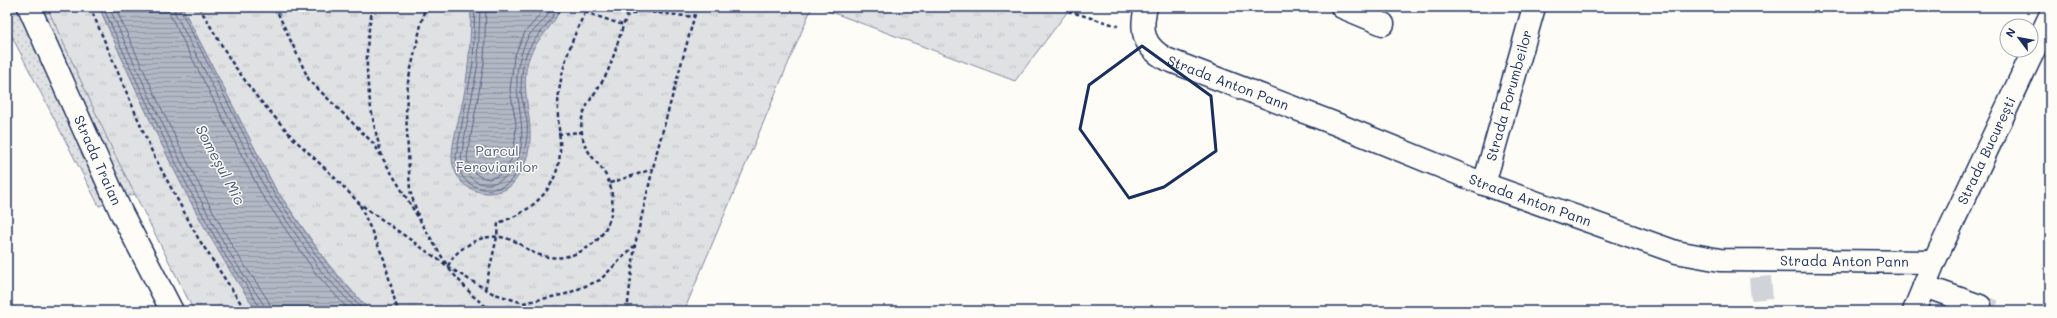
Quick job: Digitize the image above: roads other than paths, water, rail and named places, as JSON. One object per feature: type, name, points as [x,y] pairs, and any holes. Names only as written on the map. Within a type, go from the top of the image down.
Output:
[{"type":"street","name":"Strada Traian","points":[[29,7],[121,212],[172,311]]},
{"type":"street","name":"Strada Anton Pann","points":[[1146,7],[1142,22],[1143,33],[1148,44],[1156,53],[1166,59],[1329,121],[1484,184],[1676,252],[1762,269],[1934,262]]},
{"type":"street","points":[[1342,7],[1383,24]]},
{"type":"street","name":"Strada Porumbeilor","points":[[1484,184],[1534,7]]},
{"type":"street","name":"Strada București","points":[[1914,311],[1934,262],[2050,16]]},
{"type":"street","points":[[1924,286],[1980,306]]},
{"type":"water","name":"Someșul Mic","points":[[99,7],[182,7],[275,188],[328,265],[370,311],[257,311],[226,264],[188,197],[157,134]]},
{"type":"water","points":[[471,7],[561,7],[554,21],[535,46],[528,61],[526,90],[530,132],[526,161],[515,181],[511,185],[504,190],[492,193],[478,192],[466,186],[456,173],[452,161],[453,142],[463,102],[467,73]]},
{"type":"tunnel","points":[[1760,277],[1763,311]]},
{"type":"tunnel","points":[[1980,306],[1995,311]]},
{"type":"park label","name":"Parcul Feroviarilor","points":[[497,160]]}]
